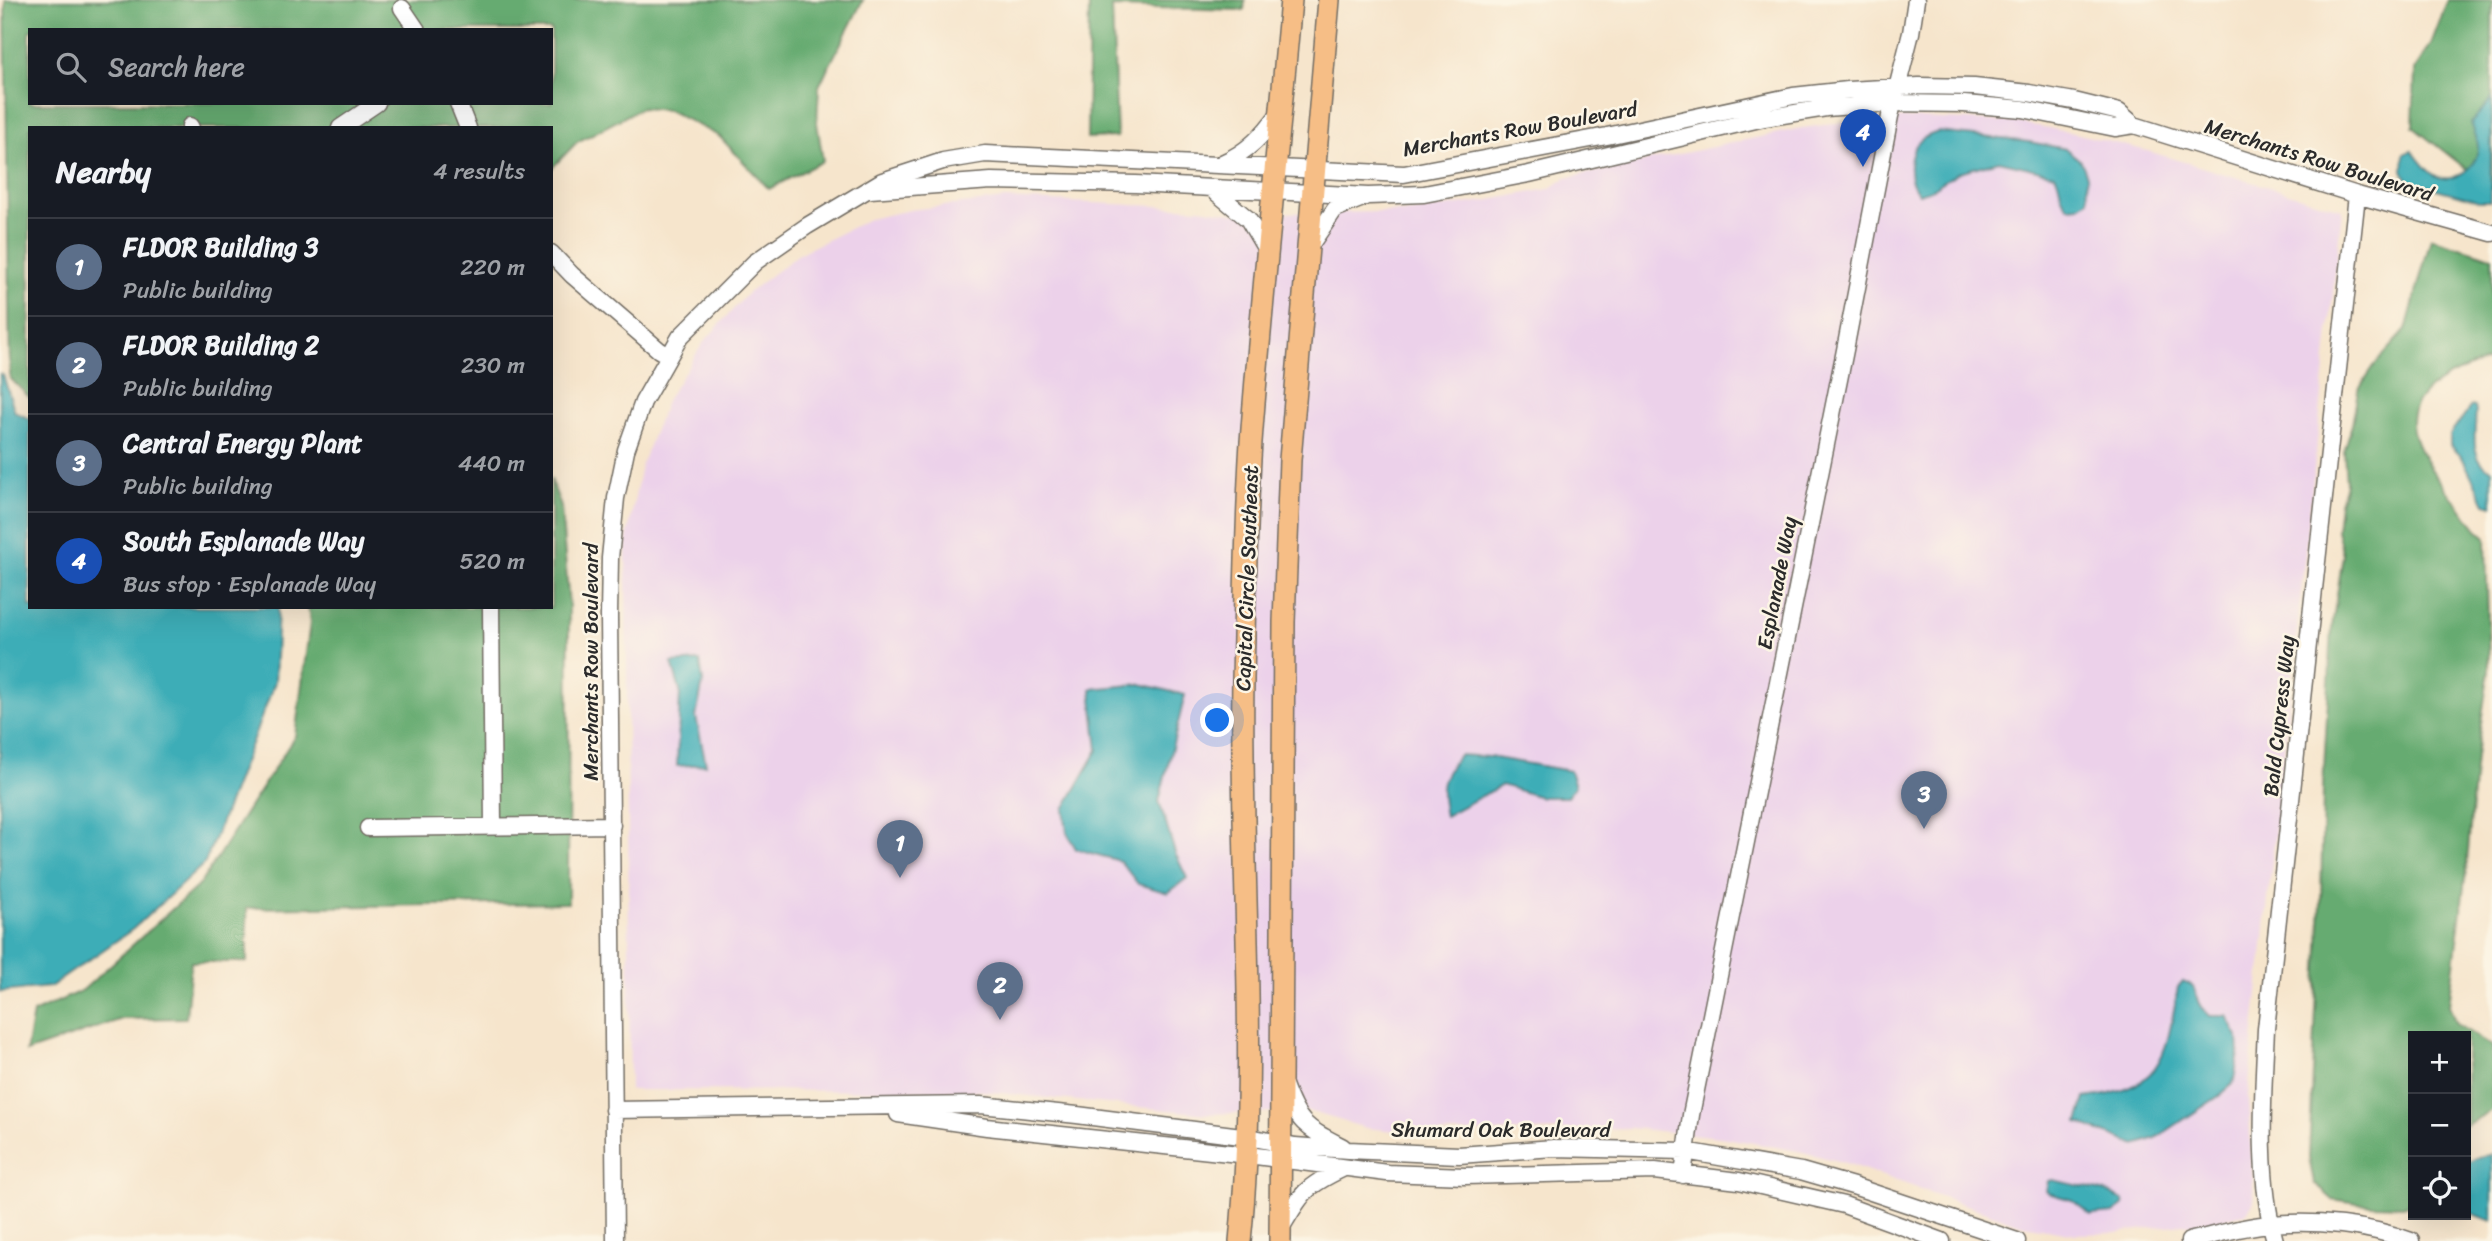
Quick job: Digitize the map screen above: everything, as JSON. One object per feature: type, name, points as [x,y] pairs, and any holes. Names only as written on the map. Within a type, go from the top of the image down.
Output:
[{"type":"main road","name":"Capital Circle Southeast","points":[[1240,1241],[1248,1146],[1249,1007],[1243,683],[1251,443],[1292,0]]},
{"type":"main road","name":"Capital Circle Southeast","points":[[1280,1236],[1284,609],[1291,426],[1329,0]]},
{"type":"street","name":"Esplanade Way","points":[[1683,1175],[1685,1151],[1893,103],[1916,0]]},
{"type":"street","points":[[402,8],[416,28]]},
{"type":"street","name":"Merchants Row Boulevard","points":[[615,1241],[609,616],[615,498],[626,450],[643,402],[680,337],[754,262],[882,181],[943,161],[985,154],[1404,174],[1793,96],[1898,86],[1961,87],[2029,93],[2119,112],[2134,125],[2357,195],[2492,233]]},
{"type":"street","name":"Merchants Row Boulevard","points":[[868,190],[991,181],[1136,184],[1368,196],[1424,194],[1764,118],[1826,108],[1893,103],[2023,108],[2115,128],[2134,125]]},
{"type":"street","points":[[343,126],[374,105]]},
{"type":"street","points":[[459,105],[467,126]]},
{"type":"street","points":[[1219,164],[1251,146],[1282,110]]},
{"type":"street","points":[[1549,147],[1554,167]]},
{"type":"street","points":[[1211,188],[1248,219],[1268,253]]},
{"type":"street","name":"Bald Cypress Way","points":[[2275,1241],[2270,1224],[2262,1102],[2267,1016],[2357,195]]},
{"type":"street","points":[[1308,249],[1335,209],[1368,196]]},
{"type":"street","points":[[553,255],[572,275],[659,350],[669,355]]},
{"type":"street","points":[[491,609],[493,827]]},
{"type":"street","points":[[368,828],[612,825]]},
{"type":"street","points":[[1282,1079],[1292,1108],[1301,1121],[1309,1129],[1348,1150]]},
{"type":"street","name":"Shumard Oak Boulevard","points":[[613,1110],[981,1105],[1077,1115],[1280,1151],[1342,1169],[1465,1176],[1639,1170],[1739,1181],[1844,1205],[1942,1241]]},
{"type":"street","name":"Shumard Oak Boulevard","points":[[1280,1151],[1295,1146],[1460,1155],[1554,1148],[1685,1151],[1801,1171],[2017,1241]]},
{"type":"street","points":[[1554,1148],[1556,1174]]},
{"type":"street","points":[[1280,1236],[1306,1189],[1342,1169]]},
{"type":"street","points":[[2189,1241],[2270,1224],[2360,1228],[2411,1241]]},
{"type":"shaded area","points":[[1916,118],[2016,122],[2078,134],[2144,150],[2342,209],[2255,1020],[2248,1097],[2254,1201],[2247,1213],[2196,1226],[2182,1224],[2117,1233],[2076,1234],[2023,1225],[1849,1164],[1803,1152],[1720,1137],[1630,1128],[1425,1134],[1366,1128],[1308,1111],[1207,1114],[980,1091],[630,1090],[626,543],[641,466],[667,399],[704,342],[747,294],[799,254],[869,219],[910,210],[1005,199],[1199,208],[1233,213],[1410,212],[1549,189],[1566,178],[1802,128],[1861,120]]},
{"type":"green space","points":[[5,0],[863,0],[819,86],[817,123],[823,161],[769,189],[719,136],[668,110],[641,108],[577,142],[553,167],[553,126],[28,126],[28,396],[10,378]]},
{"type":"green space","points":[[1089,0],[1245,0],[1244,10],[1112,7],[1117,137],[1087,138]]},
{"type":"green space","points":[[2448,0],[2492,0],[2492,189],[2413,127],[2415,70],[2431,44]]},
{"type":"green space","points":[[2431,238],[2492,257],[2492,359],[2451,375],[2426,392],[2414,411],[2413,430],[2421,452],[2477,529],[2486,537],[2489,670],[2476,756],[2467,863],[2449,1005],[2456,1024],[2467,1031],[2408,1031],[2408,1204],[2403,1206],[2371,1205],[2332,1199],[2314,1183],[2309,1158],[2321,903],[2323,787],[2332,627],[2343,555],[2337,530],[2340,503],[2346,484],[2344,451],[2358,390],[2374,366],[2406,330]]},
{"type":"green space","points":[[553,485],[561,507],[569,606],[568,903],[247,908],[247,962],[191,962],[186,1018],[122,1019],[26,1052],[33,1013],[83,990],[200,884],[295,736],[310,623],[308,609],[553,609]]},
{"type":"green space","points":[[2471,1033],[2492,1046],[2492,1110],[2471,1122]]},
{"type":"water","points":[[2492,98],[2490,201],[2479,201],[2408,181],[2403,170],[2404,154],[2412,151],[2436,176],[2449,178],[2468,169],[2478,150],[2471,123]]},
{"type":"water","points":[[1938,132],[2066,149],[2081,161],[2087,176],[2088,200],[2079,206],[2068,207],[2055,174],[1999,161],[1959,172],[1919,194],[1910,174],[1913,152],[1921,140]]},
{"type":"water","points":[[0,374],[3,375],[15,412],[28,418],[28,609],[278,609],[275,682],[205,863],[133,929],[50,987],[0,992]]},
{"type":"water","points":[[2471,406],[2475,407],[2476,411],[2477,453],[2480,460],[2492,470],[2492,506],[2485,504],[2462,457],[2450,445],[2450,435]]},
{"type":"water","points":[[700,661],[703,682],[696,717],[706,764],[677,766],[680,691],[672,663]]},
{"type":"water","points":[[1141,684],[1185,695],[1159,801],[1175,853],[1187,878],[1168,893],[1138,884],[1120,861],[1076,849],[1067,833],[1064,809],[1098,750],[1091,689]]},
{"type":"water","points":[[1459,755],[1490,757],[1570,771],[1575,786],[1567,797],[1540,797],[1502,785],[1445,816],[1443,784]]},
{"type":"water","points":[[2183,981],[2192,986],[2201,1007],[2210,1016],[2227,1016],[2238,1037],[2239,1054],[2233,1084],[2156,1138],[2136,1145],[2078,1123],[2085,1098],[2111,1094],[2131,1087],[2146,1078],[2157,1065],[2170,1032],[2178,987]]},
{"type":"water","points":[[2492,1154],[2492,1221],[2471,1213],[2471,1161]]},
{"type":"water","points":[[2048,1181],[2108,1193],[2124,1201],[2124,1205],[2114,1213],[2091,1215],[2072,1200],[2048,1193]]},
{"type":"place","name":"South Esplanade Way","points":[[1863,167]]},
{"type":"place","name":"Central Energy Plant","points":[[1924,829]]},
{"type":"place","name":"FLDOR Building 3","points":[[900,878]]},
{"type":"place","name":"FLDOR Building 2","points":[[1000,1020]]}]
